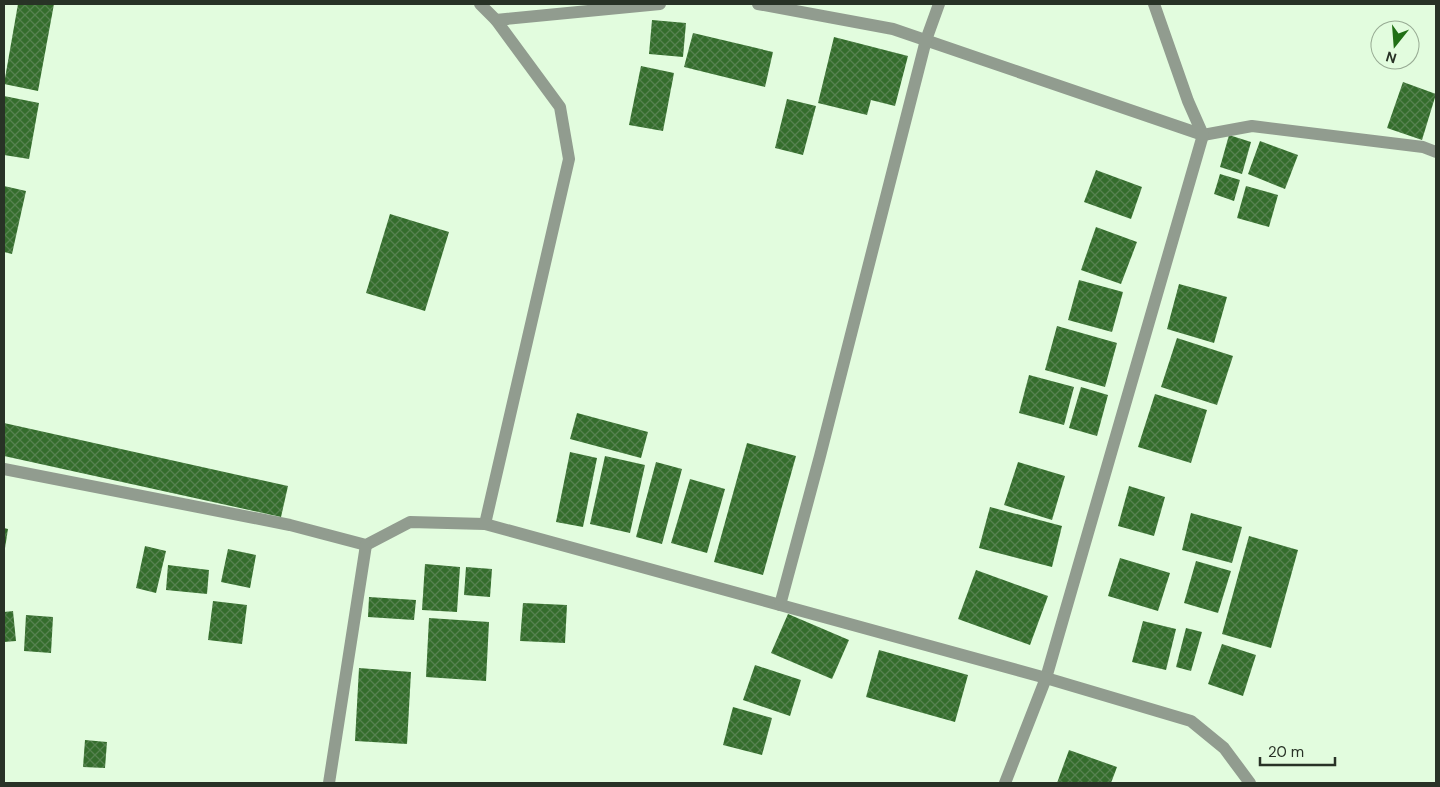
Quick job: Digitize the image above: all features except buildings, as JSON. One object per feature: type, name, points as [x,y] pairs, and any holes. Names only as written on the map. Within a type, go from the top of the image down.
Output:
[{"type":"street","points":[[480,4],[496,20],[560,108],[569,159],[485,524]]},
{"type":"street","points":[[496,20],[660,4]]},
{"type":"street","points":[[758,4],[893,29],[1203,135],[1252,126],[1423,146],[1436,152]]},
{"type":"street","points":[[780,605],[926,40],[939,4]]},
{"type":"street","points":[[1005,783],[1046,678],[1203,135],[1188,101],[1154,4]]},
{"type":"street","points":[[4,469],[290,525],[366,545],[410,522],[485,524],[1046,678],[1191,721],[1224,748],[1250,783]]},
{"type":"street","points":[[329,783],[366,545]]}]
